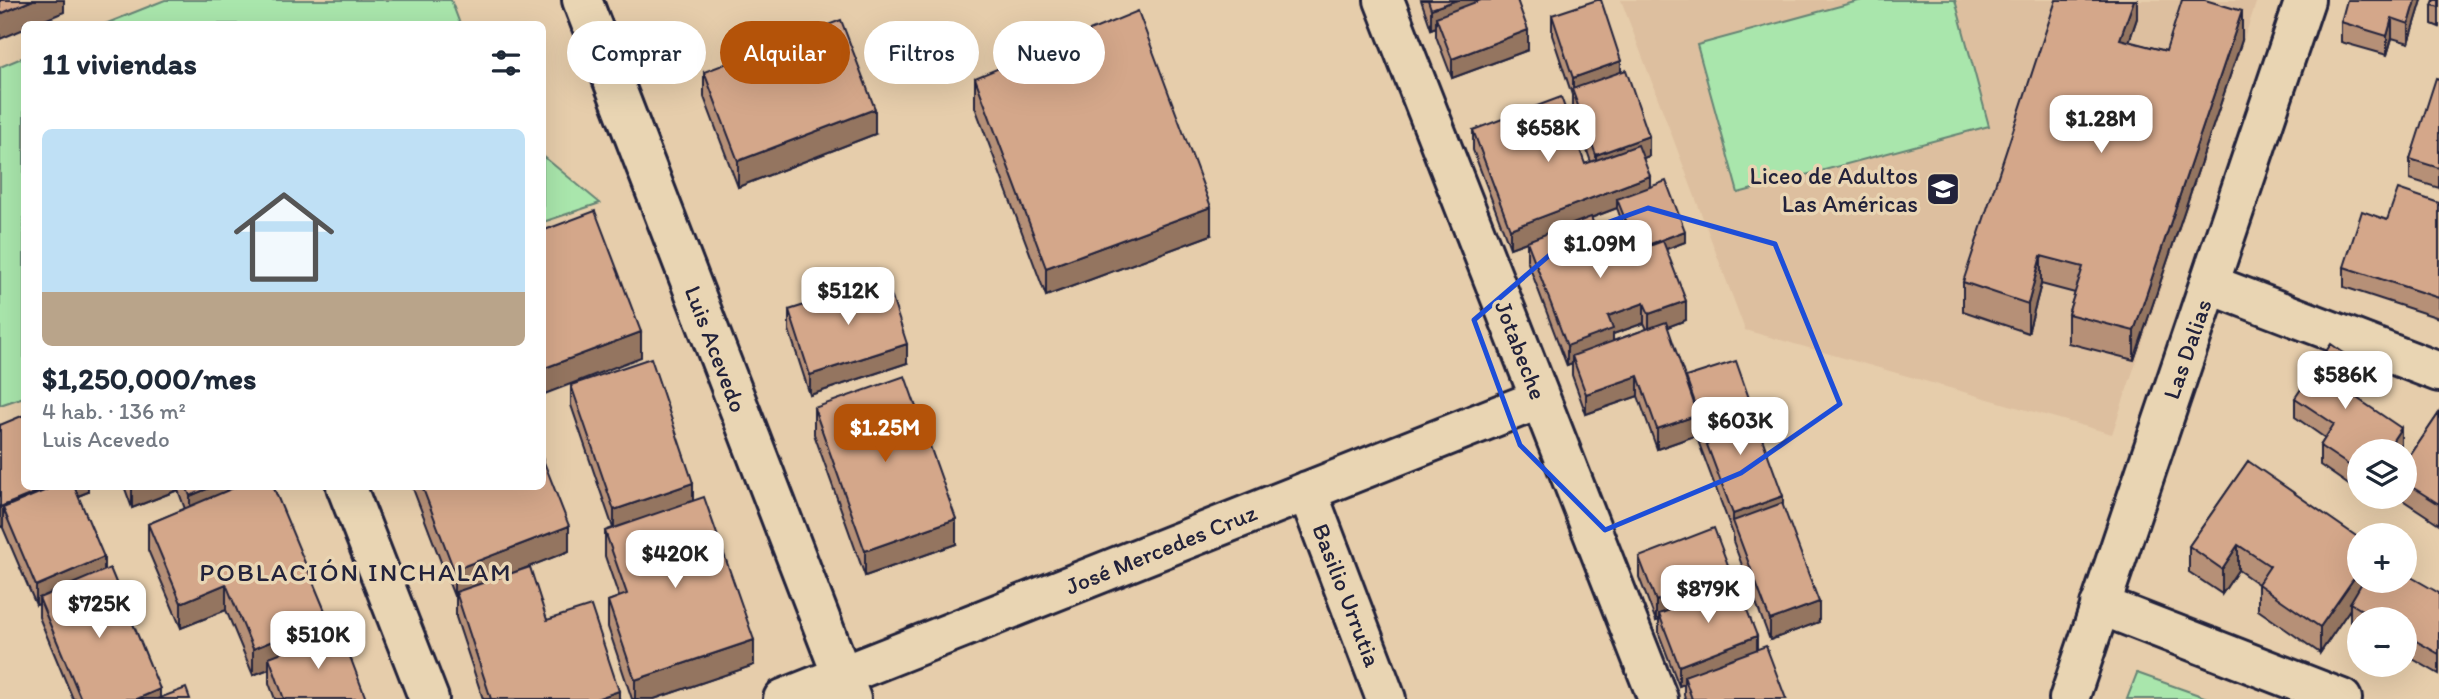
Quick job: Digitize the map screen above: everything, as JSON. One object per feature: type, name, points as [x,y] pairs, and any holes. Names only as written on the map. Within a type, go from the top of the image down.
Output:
[{"type":"street","name":"Luis Acevedo","points":[[582,0],[846,687]]},
{"type":"street","name":"Jotabeche","points":[[1384,0],[1658,699]]},
{"type":"street","name":"Las Dalias","points":[[2069,699],[2305,0]]},
{"type":"street","points":[[2209,284],[2439,372]]},
{"type":"street","name":"José Mercedes Cruz","points":[[783,699],[846,687],[1307,491],[1540,398]]},
{"type":"street","points":[[348,490],[429,699]]},
{"type":"street","name":"Basilio Urrutia","points":[[1307,491],[1386,699]]},
{"type":"street","points":[[2100,605],[2342,699]]},
{"type":"highlighted area","points":[[1648,208],[1775,244],[1840,404],[1741,473],[1605,530],[1520,445],[1474,320],[1573,235]]},
{"type":"shaded area","name":"Liceo de Adultos Las Américas","points":[[1621,0],[2257,0],[2112,434],[1745,330]]},
{"type":"green space","points":[[165,0],[451,0],[459,21],[112,21]]},
{"type":"green space","points":[[1862,0],[1955,0],[1989,126],[1738,193],[1697,45]]},
{"type":"green space","points":[[21,58],[21,398],[0,405],[0,67]]},
{"type":"green space","points":[[546,158],[600,203],[546,221]]},
{"type":"green space","points":[[2137,673],[2210,699],[2127,699]]},
{"type":"building","points":[[0,0],[33,0],[0,14]]},
{"type":"building","points":[[1428,0],[1457,0],[1431,9]]},
{"type":"building","points":[[1481,0],[1517,0],[1528,30],[1452,59],[1436,17]]},
{"type":"building","points":[[1601,0],[1621,61],[1573,78],[1552,15]]},
{"type":"building","points":[[2056,0],[2134,0],[2120,39],[2166,51],[2182,0],[2205,0],[2242,11],[2134,331],[2068,314],[2083,267],[2041,256],[2028,304],[1963,282]]},
{"type":"building","points":[[2347,0],[2416,0],[2409,24],[2392,18],[2387,36],[2341,22]]},
{"type":"building","points":[[2434,0],[2439,0],[2439,7],[2432,5]]},
{"type":"building","points":[[1138,11],[1211,207],[1046,268],[977,84],[979,76],[993,71],[993,84],[1105,84],[1105,25]]},
{"type":"building","points":[[850,44],[875,109],[738,161],[706,71],[720,66],[720,84],[850,84]]},
{"type":"building","points":[[1626,70],[1649,136],[1596,155],[1572,89]]},
{"type":"building","points":[[2436,78],[2439,79],[2439,168],[2410,159]]},
{"type":"building","points":[[1561,97],[1585,164],[1638,145],[1650,176],[1510,229],[1473,130]]},
{"type":"building","points":[[1666,181],[1685,231],[1637,249],[1617,199]]},
{"type":"building","points":[[2398,189],[2439,203],[2439,298],[2344,267],[2362,211],[2387,220]]},
{"type":"building","points":[[595,211],[641,332],[546,368],[546,229]]},
{"type":"building","points":[[1591,217],[1608,261],[1663,241],[1686,301],[1649,314],[1644,303],[1608,316],[1613,329],[1567,346],[1527,241]]},
{"type":"building","points":[[886,279],[907,344],[810,375],[789,310]]},
{"type":"building","points":[[1666,322],[1698,415],[1657,429],[1638,376],[1586,394],[1572,356]]},
{"type":"building","points":[[2331,344],[2358,363],[2342,388],[2401,428],[2394,439],[2347,439],[2347,464],[2320,446],[2334,424],[2295,398]]},
{"type":"building","points":[[651,358],[693,483],[614,510],[571,385]]},
{"type":"building","points":[[1736,361],[1751,404],[1748,400],[1700,417],[1686,377]]},
{"type":"building","points":[[905,376],[956,519],[865,551],[814,408]]},
{"type":"building","points":[[1748,400],[1783,496],[1733,514],[1697,418]]},
{"type":"building","points":[[2439,413],[2439,504],[2417,490],[2417,446]]},
{"type":"building","points":[[21,416],[21,490],[42,490],[0,507],[0,425]]},
{"type":"building","points":[[2248,461],[2347,530],[2347,588],[2320,627],[2258,584],[2270,566],[2238,545],[2222,569],[2189,546]]},
{"type":"building","points":[[546,467],[569,526],[454,570],[424,490],[546,490]]},
{"type":"building","points":[[46,490],[76,490],[104,557],[36,586],[3,508]]},
{"type":"building","points":[[188,490],[204,490],[190,496]]},
{"type":"building","points":[[229,490],[275,490],[328,618],[253,649],[226,584],[181,603],[148,524]]},
{"type":"building","points":[[704,497],[754,640],[635,680],[608,601],[627,594],[605,531]]},
{"type":"building","points":[[1782,503],[1819,602],[1770,620],[1733,521]]},
{"type":"building","points":[[1714,528],[1731,573],[1656,601],[1639,557]]},
{"type":"building","points":[[530,567],[547,620],[591,606],[619,691],[596,699],[491,699],[456,592]]},
{"type":"building","points":[[110,568],[160,689],[137,699],[81,699],[39,598]]},
{"type":"building","points":[[2417,580],[2439,593],[2439,654],[2417,641],[2417,607],[2357,607],[2350,603],[2356,593],[2417,593]]},
{"type":"building","points":[[1737,584],[1757,636],[1679,666],[1659,614]]},
{"type":"building","points":[[340,630],[366,699],[284,699],[269,657]]},
{"type":"building","points":[[1766,646],[1786,699],[1692,699],[1684,676]]},
{"type":"building","points":[[186,688],[190,699],[157,699]]},
{"type":"place","name":"Liceo de Adultos Las Américas","points":[[1943,189]]},
{"type":"district","name":"POBLACIÓN INCHALAM","points":[[356,572]]}]
